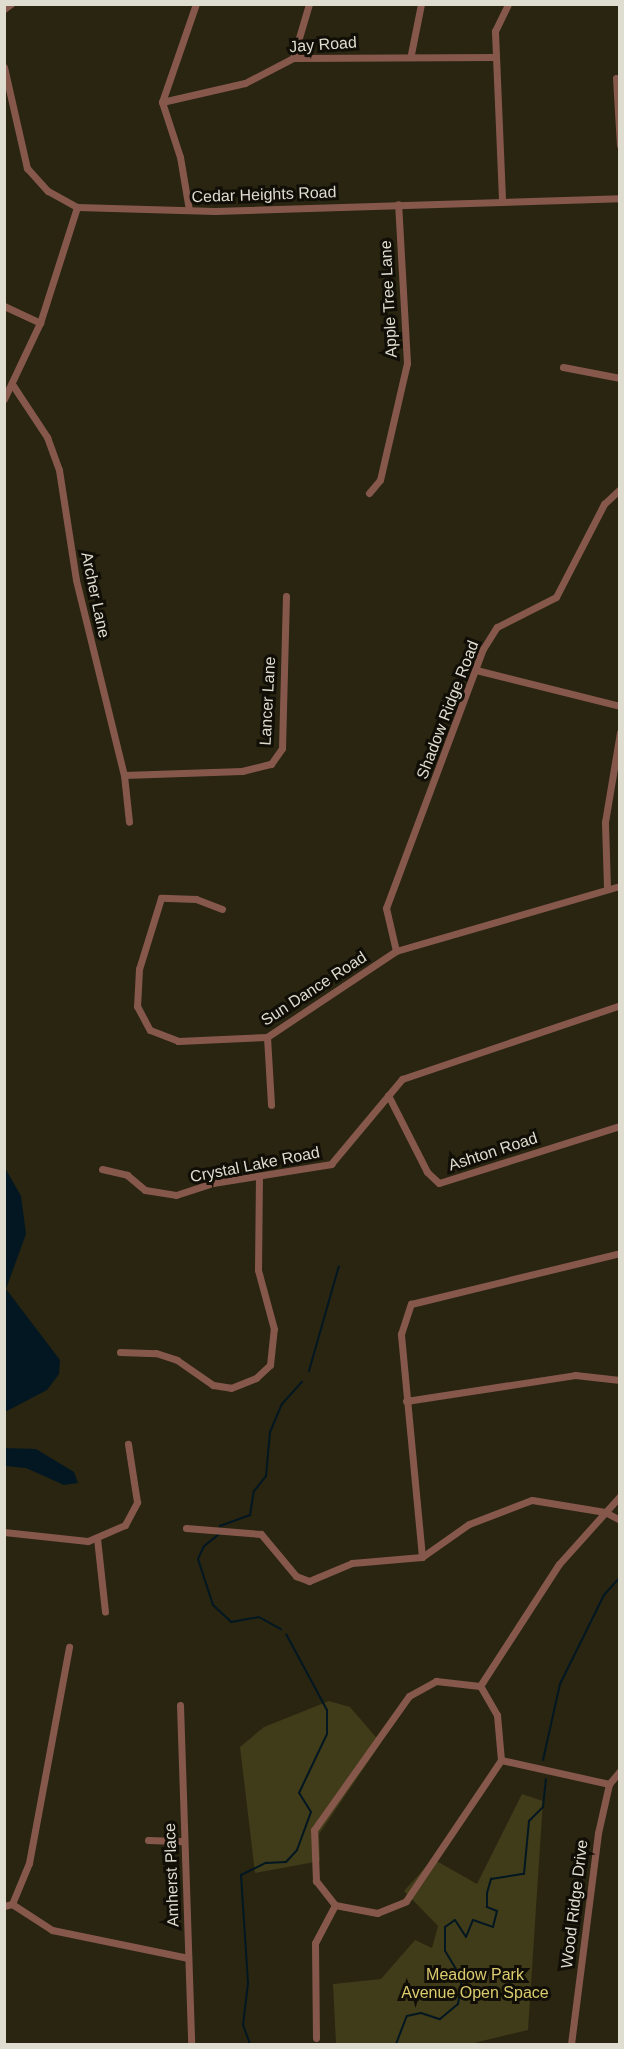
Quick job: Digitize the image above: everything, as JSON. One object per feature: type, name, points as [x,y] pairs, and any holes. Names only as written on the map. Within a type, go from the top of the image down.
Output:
[{"type":"street","points":[[4,9],[11,4]]},
{"type":"street","points":[[189,210],[180,157],[162,102],[196,4]]},
{"type":"street","points":[[293,58],[309,4]]},
{"type":"street","points":[[411,54],[421,4]]},
{"type":"street","points":[[502,199],[495,31],[508,4]]},
{"type":"street","name":"Jay Road","points":[[162,102],[245,82],[293,58],[411,54],[495,57]]},
{"type":"street","name":"Cedar Heights Road","points":[[4,67],[27,168],[48,192],[77,207],[189,210],[502,199],[620,198]]},
{"type":"street","points":[[616,78],[620,145]]},
{"type":"street","name":"Apple Tree Lane","points":[[369,493],[380,480],[407,363],[398,204]]},
{"type":"street","points":[[4,399],[40,323],[77,207]]},
{"type":"street","points":[[4,306],[40,323]]},
{"type":"street","points":[[563,367],[620,378]]},
{"type":"street","name":"Archer Lane","points":[[12,384],[47,437],[59,470],[76,580],[124,775],[129,822]]},
{"type":"street","name":"Shadow Ridge Road","points":[[396,951],[386,908],[476,670],[497,627],[556,597],[604,504],[620,489]]},
{"type":"street","name":"Lancer Lane","points":[[124,775],[251,771],[271,764],[282,748],[286,596]]},
{"type":"street","points":[[476,670],[620,706]]},
{"type":"street","points":[[607,887],[605,822],[620,732]]},
{"type":"street","name":"Sun Dance Road","points":[[222,909],[196,899],[160,898],[139,969],[138,1006],[150,1030],[178,1041],[267,1037],[396,951],[607,887],[620,886]]},
{"type":"street","name":"Crystal Lake Road","points":[[102,1169],[127,1174],[145,1190],[176,1195],[213,1183],[259,1179],[331,1164],[402,1079],[429,1066],[620,1005]]},
{"type":"street","points":[[267,1037],[271,1106]]},
{"type":"street","name":"Ashton Road","points":[[388,1095],[427,1172],[439,1183],[620,1126]]},
{"type":"street","points":[[120,1352],[156,1353],[177,1360],[213,1385],[231,1388],[256,1378],[270,1365],[274,1329],[258,1270],[259,1179]]},
{"type":"street","points":[[422,1557],[401,1334],[411,1304],[620,1253]]},
{"type":"street","points":[[406,1401],[575,1375],[620,1380]]},
{"type":"street","points":[[4,1532],[97,1538],[124,1525],[136,1511],[128,1444]]},
{"type":"street","points":[[480,1686],[558,1564],[620,1496]]},
{"type":"street","points":[[186,1528],[261,1534],[296,1576],[309,1581],[352,1563],[422,1557],[469,1524],[531,1500],[605,1512],[620,1520]]},
{"type":"street","points":[[97,1538],[105,1612]]},
{"type":"street","points":[[69,1647],[29,1863],[8,1905],[52,1930],[188,1958]]},
{"type":"street","points":[[436,1681],[480,1686],[497,1715],[501,1760],[406,1901],[377,1913],[335,1905],[316,1881],[314,1830],[409,1696],[436,1681]]},
{"type":"street","name":"Amherst Place","points":[[180,1705],[191,2044]]},
{"type":"street","points":[[501,1760],[609,1784]]},
{"type":"street","name":"Wood Ridge Drive","points":[[571,2044],[598,1833],[609,1784],[620,1771]]},
{"type":"street","points":[[148,1840],[184,1841]]},
{"type":"street","points":[[316,2038],[315,1943],[335,1905]]},
{"type":"green space","points":[[329,1701],[350,1707],[381,1743],[319,1834],[320,1861],[255,1873],[240,1747],[264,1727]]},
{"type":"green space","name":"Meadow Park Avenue Open Space","points":[[522,1794],[543,1801],[528,2030],[470,2044],[336,2044],[333,1984],[381,1979],[415,1940],[432,1948],[438,1926],[404,1891],[433,1859],[477,1884]]},
{"type":"water","points":[[5,1168],[21,1196],[26,1234],[6,1289],[60,1360],[59,1374],[47,1390],[5,1412]]},
{"type":"water","points":[[5,1448],[36,1449],[74,1472],[78,1483],[64,1485],[26,1468],[5,1466]]},
{"type":"waterway","points":[[309,1371],[339,1266]]},
{"type":"waterway","points":[[220,1526],[250,1515],[254,1491],[266,1476],[270,1432],[282,1404],[302,1382]]},
{"type":"waterway","points":[[219,1534],[204,1546],[198,1559],[213,1605],[231,1622],[259,1617],[281,1629]]},
{"type":"waterway","points":[[543,1760],[560,1684],[604,1595],[620,1577]]},
{"type":"waterway","points":[[250,2044],[243,2025],[248,1983],[241,1875],[266,1863],[286,1862],[297,1850],[311,1812],[299,1793],[327,1734],[327,1710],[286,1634]]},
{"type":"waterway","points":[[396,2044],[407,2016],[421,2013],[440,2019],[458,2004],[462,1979],[445,1951],[445,1927],[455,1920],[466,1937],[473,1920],[493,1927],[497,1911],[487,1907],[487,1893],[491,1879],[524,1874],[529,1821],[543,1807],[546,1779]]}]
